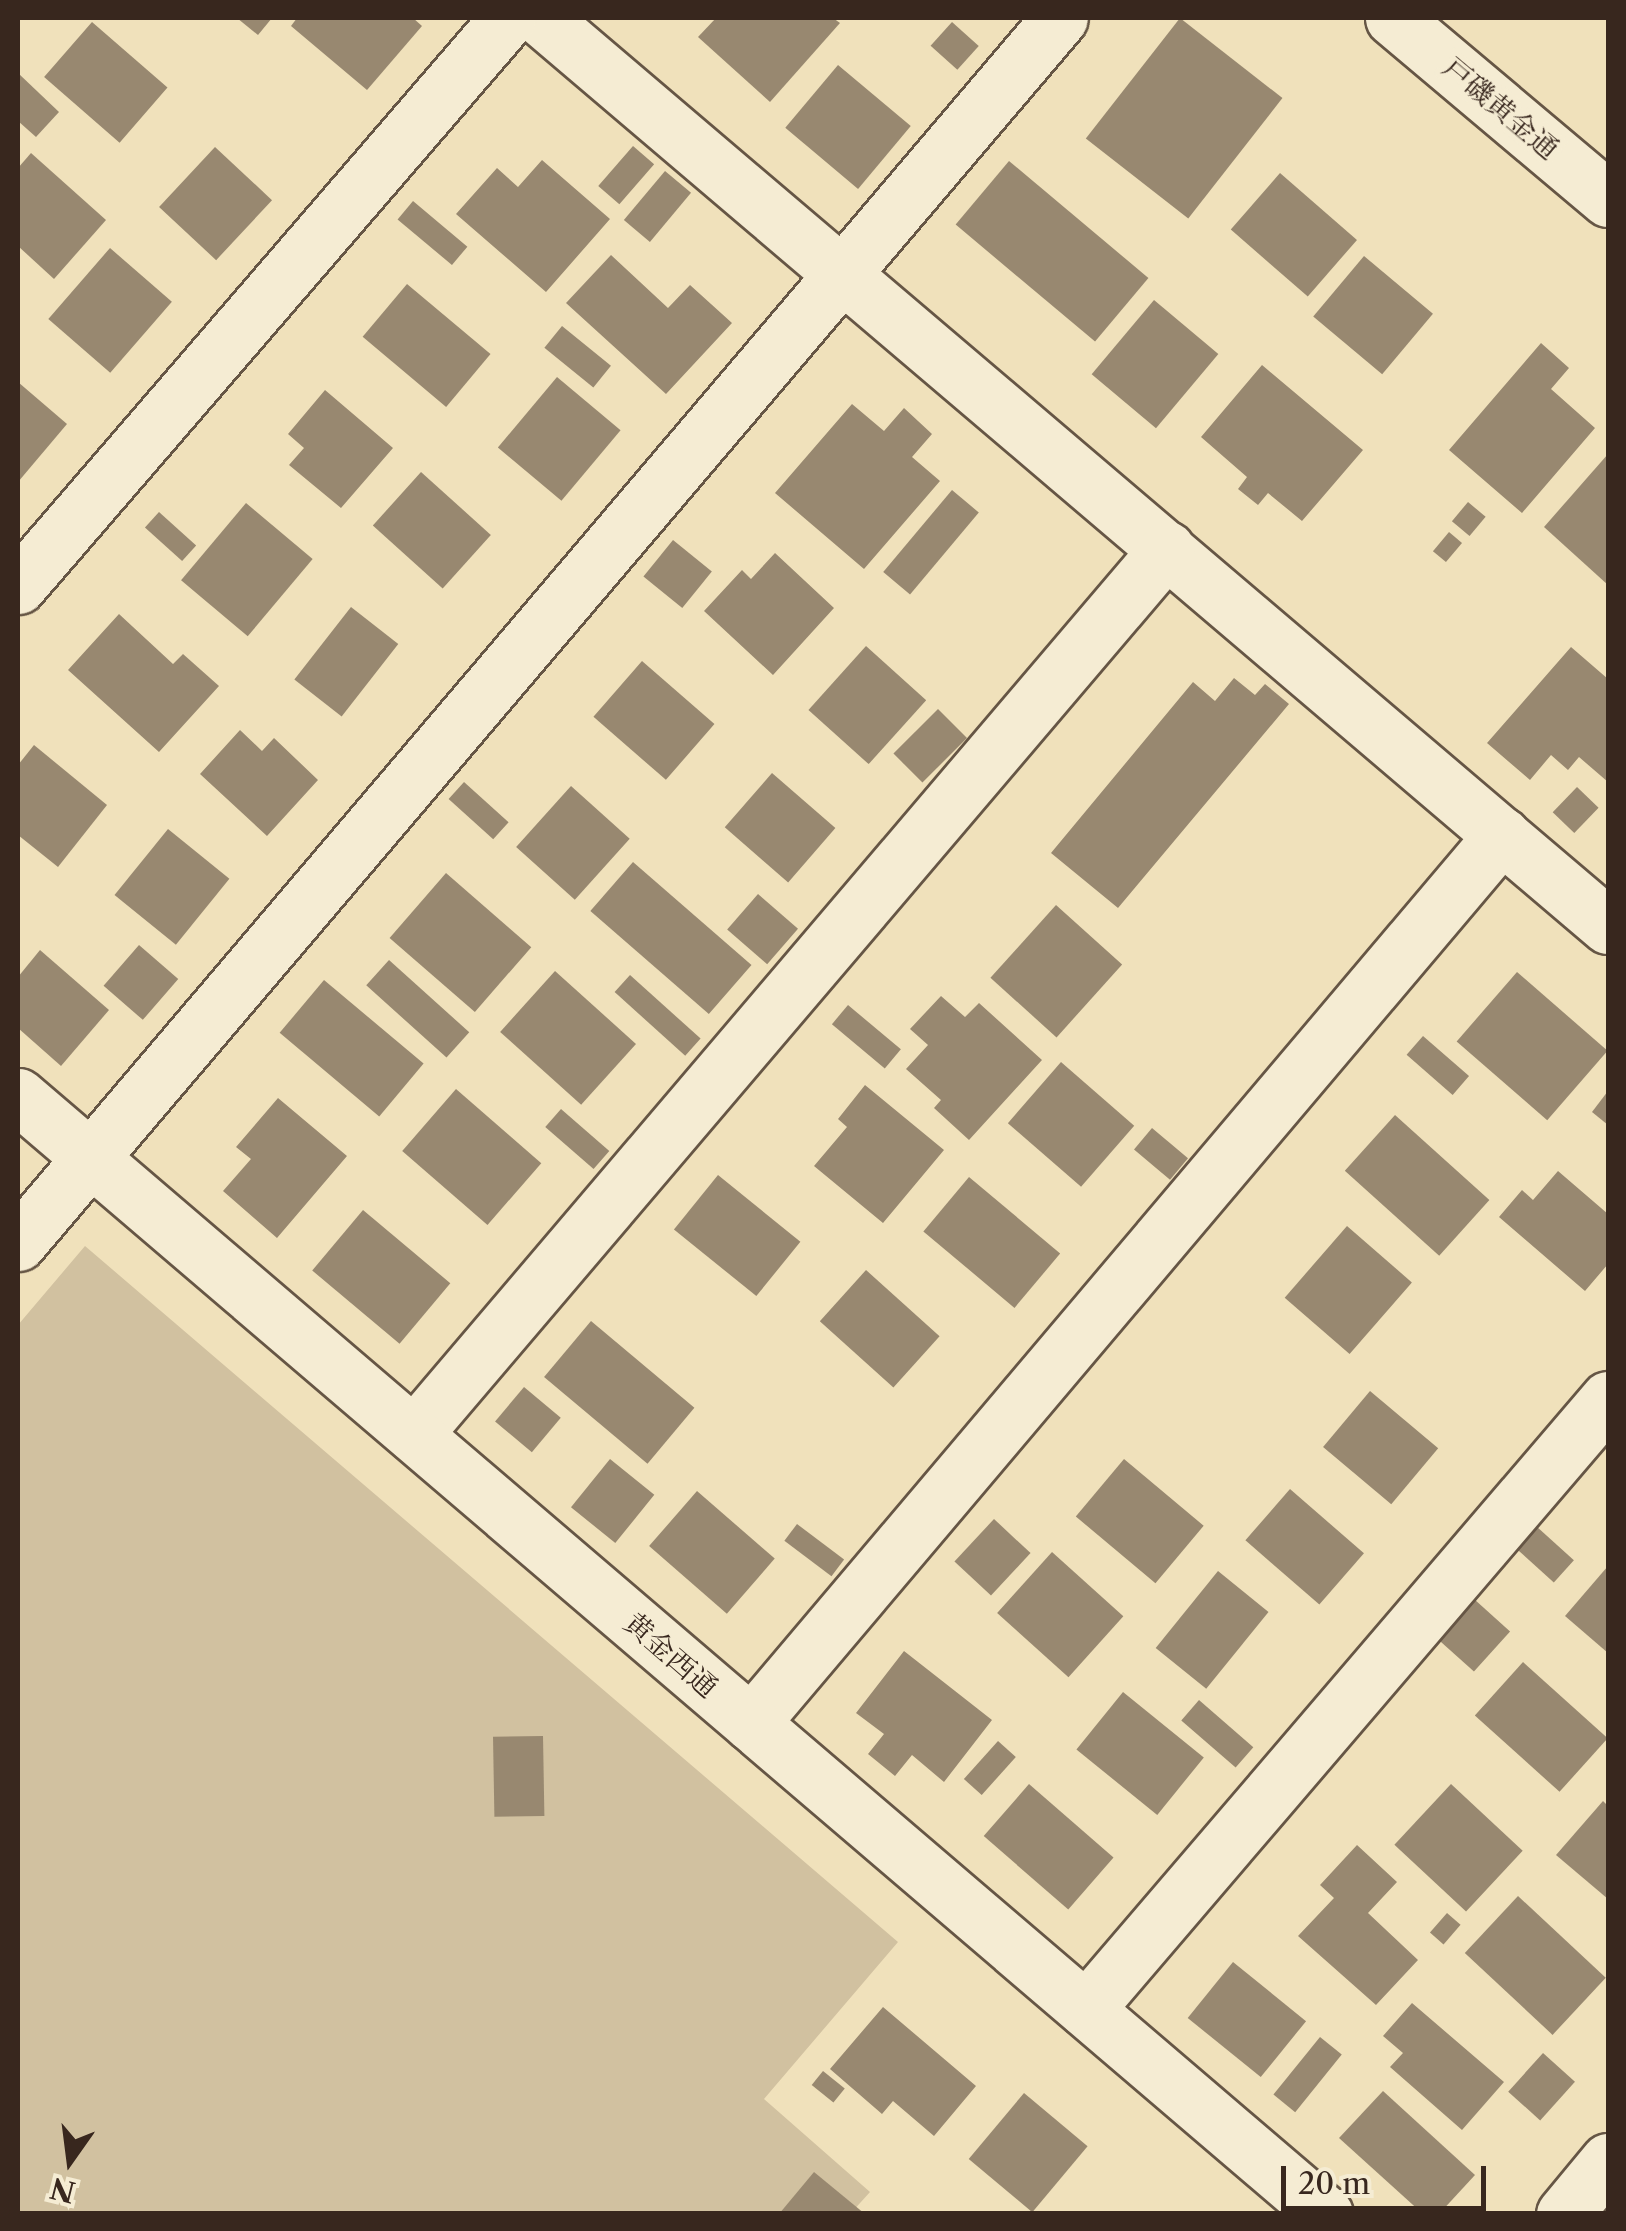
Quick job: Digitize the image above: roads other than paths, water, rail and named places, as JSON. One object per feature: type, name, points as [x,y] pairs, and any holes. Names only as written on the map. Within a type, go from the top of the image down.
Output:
[{"type":"street","points":[[18,586],[508,18]]},
{"type":"street","points":[[541,18],[1608,926]]},
{"type":"street","points":[[18,1243],[1060,18]]},
{"type":"street","name":"戸磯黄金通","points":[[1393,18],[1608,199]]},
{"type":"street","points":[[414,1434],[1168,550]]},
{"type":"street","points":[[751,1723],[1502,835]]},
{"type":"street","name":"黄金西通","points":[[18,1096],[1325,2214]]},
{"type":"street","points":[[1086,2009],[1608,1399]]},
{"type":"street","points":[[1564,2214],[1608,2161]]}]
